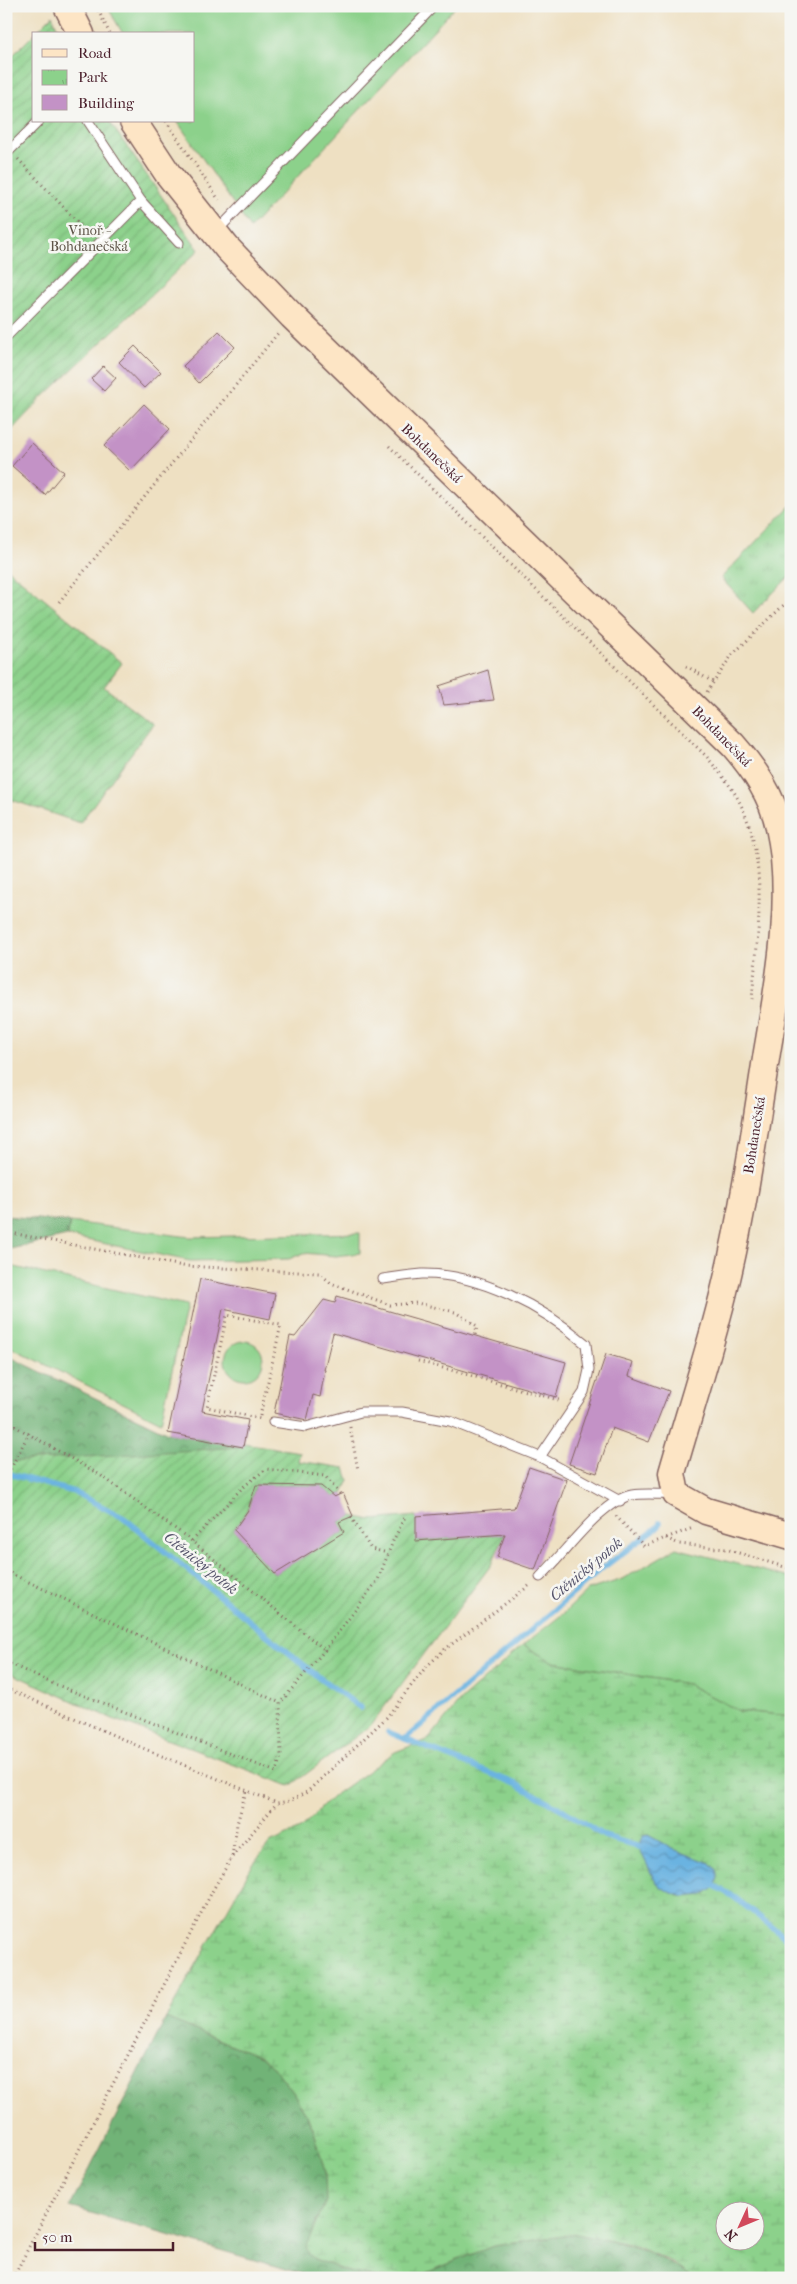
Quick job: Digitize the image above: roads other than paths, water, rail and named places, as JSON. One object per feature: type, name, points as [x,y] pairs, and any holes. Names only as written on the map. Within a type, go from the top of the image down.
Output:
[{"type":"street","points":[[67,6],[80,32]]},
{"type":"street","name":"Bohdanečská","points":[[134,122],[168,174],[223,225],[292,316],[733,745],[755,770],[769,796],[779,826],[783,850],[785,913],[776,998],[743,1200],[726,1284],[672,1472],[676,1494]]},
{"type":"street","points":[[676,1494],[706,1512],[791,1536]]},
{"type":"lane","points":[[223,225],[434,6]]},
{"type":"lane","points":[[8,152],[38,122]]},
{"type":"lane","points":[[89,122],[141,201],[179,244]]},
{"type":"lane","points":[[6,337],[141,201]]},
{"type":"lane","points":[[383,1278],[423,1274],[479,1282],[526,1302],[573,1333],[586,1344],[589,1370],[584,1392],[540,1457]]},
{"type":"lane","points":[[273,1422],[306,1426],[361,1412],[402,1412],[450,1421],[540,1457],[620,1501]]},
{"type":"lane","points":[[540,1577],[588,1525],[620,1501],[630,1495],[676,1494]]},
{"type":"water","points":[[648,1835],[673,1849],[710,1863],[716,1870],[718,1877],[716,1886],[703,1895],[684,1897],[669,1892],[660,1886],[654,1879],[640,1850],[640,1841],[643,1836]]},
{"type":"waterway","name":"Ctěnický potok","points":[[6,1473],[74,1492],[124,1518],[316,1675],[361,1708]]},
{"type":"waterway","name":"Ctěnický potok","points":[[388,1732],[405,1739],[604,1567],[659,1526],[660,1522]]},
{"type":"waterway","points":[[405,1739],[516,1784],[565,1811],[604,1836],[646,1849]]},
{"type":"waterway","points":[[710,1883],[734,1897],[791,1942]]},
{"type":"park label","name":"Vinoř - Bohdanečská","points":[[89,238]]}]
